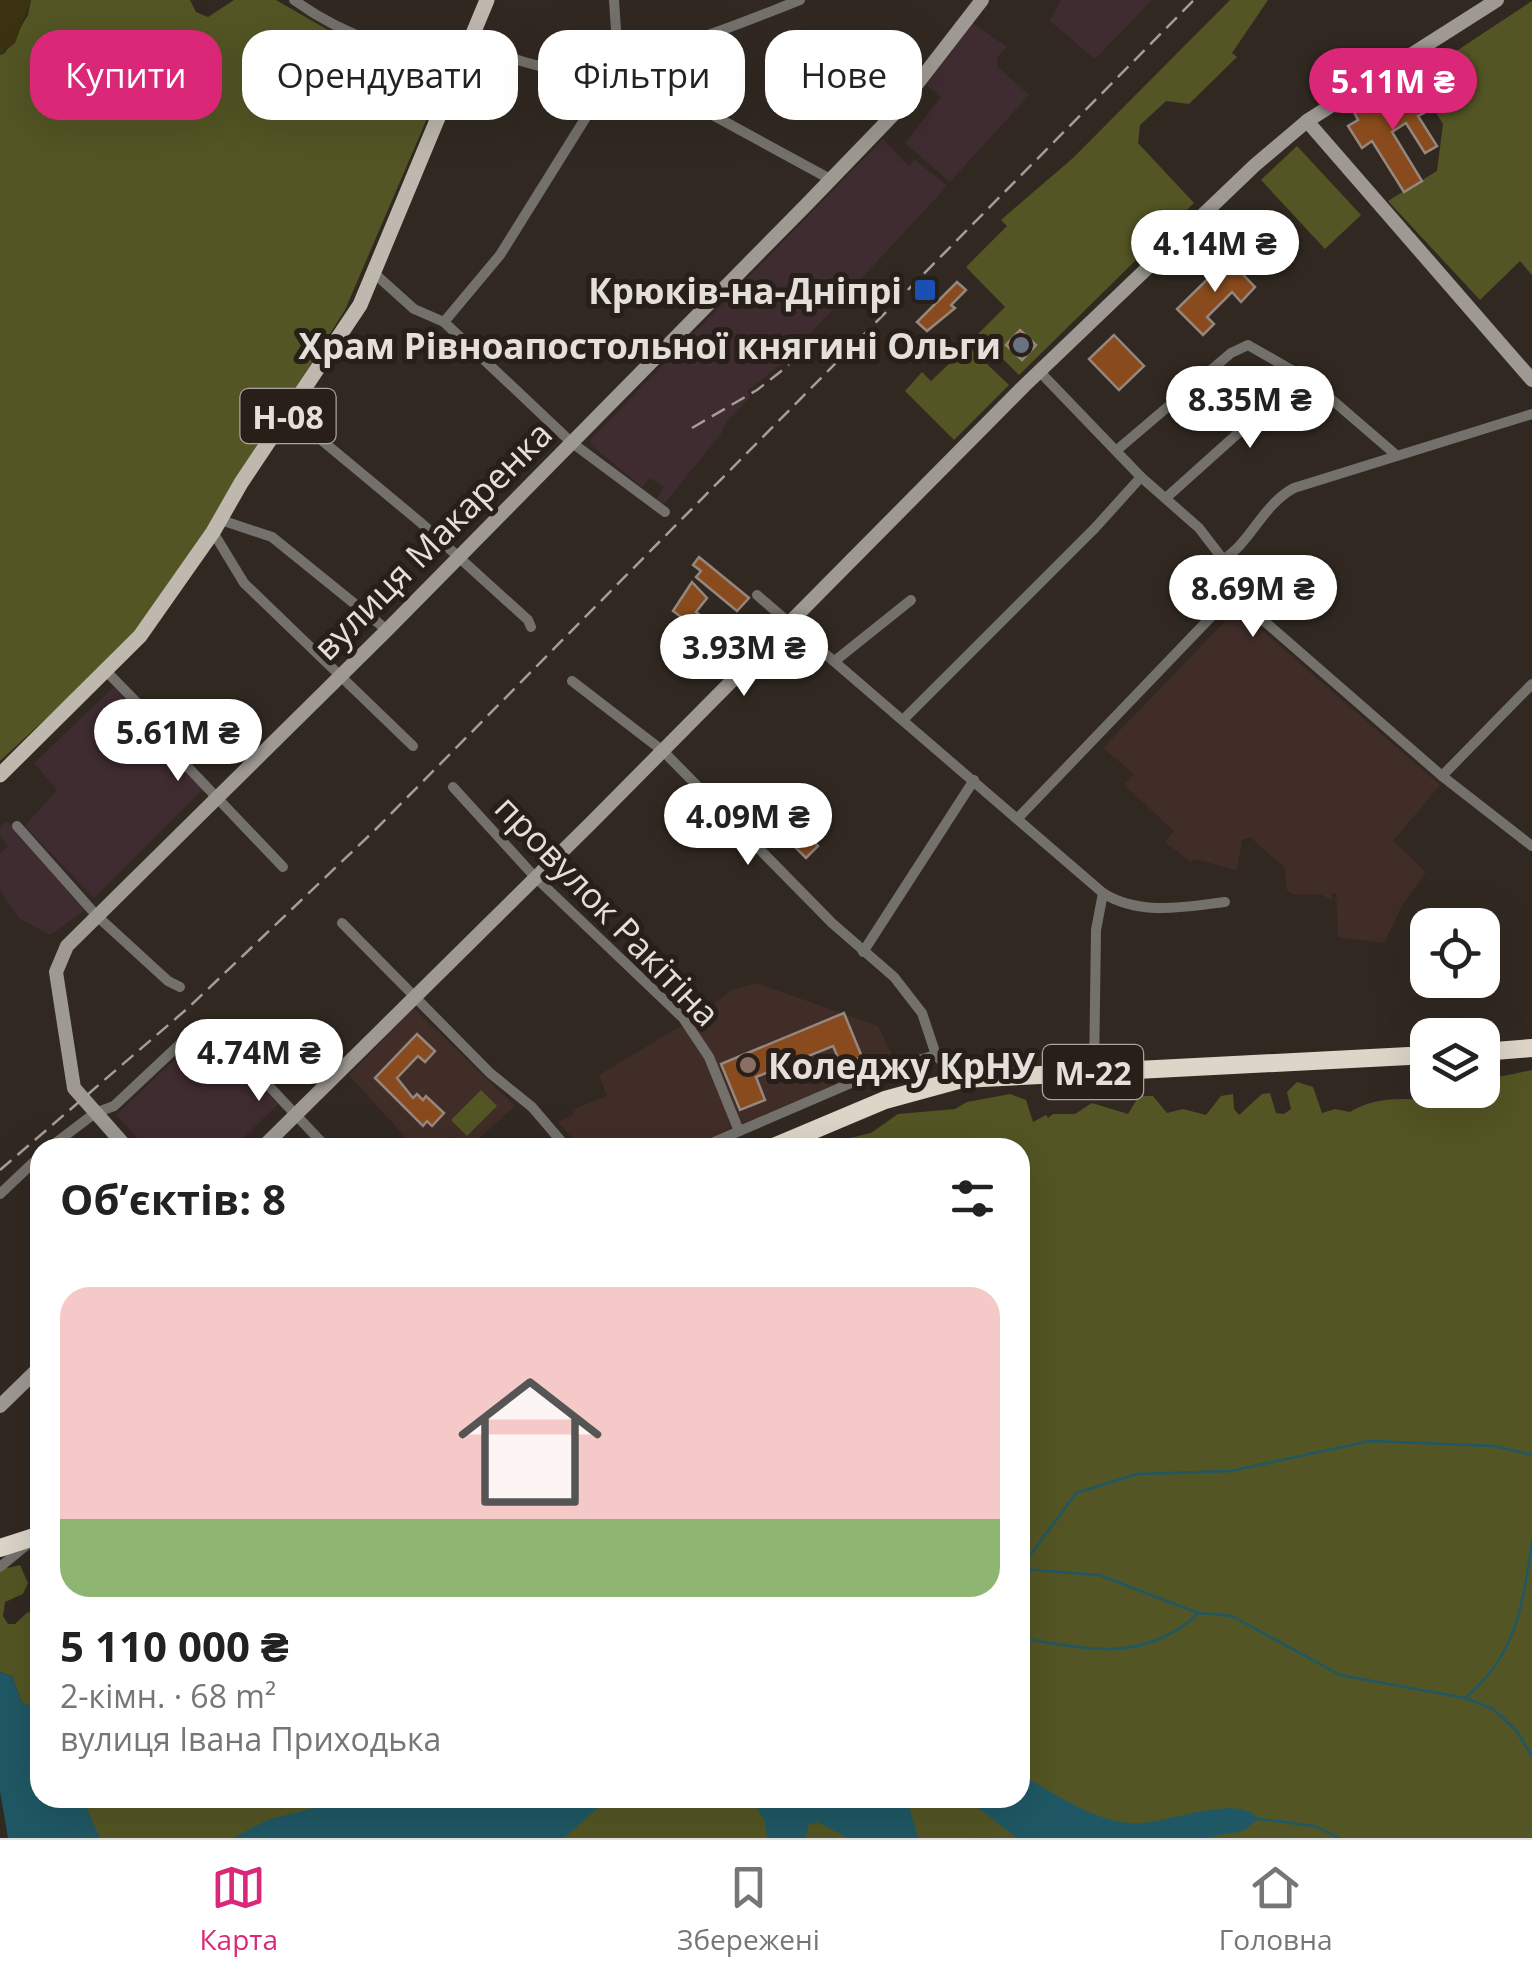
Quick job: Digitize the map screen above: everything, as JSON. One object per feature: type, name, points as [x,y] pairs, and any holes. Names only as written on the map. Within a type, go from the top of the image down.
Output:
[{"type":"highway","points":[[1500,1051],[1532,1048]]},
{"type":"highway","name":"М-22","points":[[795,1138],[885,1100],[958,1080],[1410,1056]]},
{"type":"highway","points":[[0,1548],[30,1540]]},
{"type":"main road","name":"Н-08","points":[[474,30],[487,0]]},
{"type":"main road","name":"вулиця Макаренка","points":[[118,1138],[80,1096],[72,1081],[56,972],[67,946],[387,630],[893,115],[982,0]]},
{"type":"main road","points":[[272,1138],[1039,371],[1254,165],[1307,121],[1497,0]]},
{"type":"main road","name":"Н-08","points":[[0,775],[140,636],[217,526],[375,274],[437,120]]},
{"type":"main road","points":[[1307,121],[1532,380]]},
{"type":"main road","points":[[0,1406],[30,1376]]},
{"type":"street","points":[[294,0],[347,30]]},
{"type":"street","points":[[614,0],[616,30]]},
{"type":"street","points":[[720,30],[800,0]]},
{"type":"street","points":[[444,322],[500,255],[584,120]]},
{"type":"street","points":[[722,120],[830,179]]},
{"type":"street","points":[[375,274],[414,309],[444,322],[571,442],[665,512]]},
{"type":"street","points":[[1116,450],[1236,349],[1248,346],[1322,390],[1395,454]]},
{"type":"street","points":[[1167,497],[1264,410],[1292,370]]},
{"type":"street","points":[[1039,371],[1141,477],[1199,528],[1222,560],[1232,594],[1442,776],[1532,846]]},
{"type":"street","points":[[290,414],[528,620],[531,628]]},
{"type":"street","points":[[1222,560],[1282,494],[1395,454],[1532,414]]},
{"type":"street","points":[[904,720],[1141,477]]},
{"type":"street","points":[[217,526],[272,537],[387,630]]},
{"type":"street","points":[[217,526],[244,583],[272,606],[338,678],[414,746]]},
{"type":"street","points":[[1018,818],[1232,594]]},
{"type":"street","points":[[757,595],[786,624],[836,660],[1103,893],[1125,904],[1152,908],[1225,902]]},
{"type":"street","points":[[836,660],[911,600]]},
{"type":"street","points":[[107,672],[146,712],[164,741],[282,868]]},
{"type":"street","points":[[572,681],[663,751],[862,952],[910,994],[922,1013],[936,1056],[958,1080]]},
{"type":"street","points":[[1442,776],[1532,684]]},
{"type":"street","points":[[862,952],[974,780]]},
{"type":"street","name":"провулок Ракітіна","points":[[453,787],[534,876],[609,944],[688,1025],[710,1057],[738,1131]]},
{"type":"street","points":[[16,826],[97,916],[168,981],[180,987]]},
{"type":"street","points":[[1094,1072],[1096,930],[1103,893]]},
{"type":"street","points":[[342,923],[558,1138]]},
{"type":"street","points":[[62,1138],[94,1113],[114,1106],[195,1030],[204,1027],[218,1032],[319,1138]]},
{"type":"street","points":[[722,1138],[879,1070],[936,1056]]},
{"type":"street","points":[[0,1194],[30,1166]]},
{"type":"street","points":[[0,1567],[30,1543]]},
{"type":"shaded area","points":[[31,0],[190,0],[196,12],[208,17],[234,0],[276,0],[328,30],[242,30],[242,120],[426,120],[345,310],[173,582],[133,638],[0,761],[0,55],[28,15]]},
{"type":"shaded area","points":[[1061,0],[1152,0],[1095,59],[1050,21]]},
{"type":"shaded area","points":[[1230,0],[1268,0],[1232,53],[1237,57],[1189,104],[1166,101],[1140,125],[1138,143],[1194,203],[1019,375],[978,334],[1005,307],[966,267],[1007,226],[1001,220],[1073,158]]},
{"type":"shaded area","points":[[1532,1],[1532,275],[1520,261],[1480,300],[1388,201],[1437,171],[1443,124],[1414,79]]},
{"type":"shaded area","points":[[972,23],[1007,47],[997,58],[997,66],[1029,95],[950,182],[905,143],[941,97],[924,83]]},
{"type":"shaded area","points":[[883,139],[909,166],[915,160],[947,186],[785,361],[747,391],[750,397],[663,505],[656,500],[664,487],[650,478],[642,487],[591,445],[590,440]]},
{"type":"shaded area","points":[[1297,146],[1361,215],[1325,249],[1261,180]]},
{"type":"shaded area","points":[[968,346],[1009,385],[954,440],[905,391],[922,372],[931,381]]},
{"type":"shaded area","points":[[1237,609],[1440,785],[1393,841],[1426,872],[1403,904],[1384,943],[1338,937],[1336,893],[1332,893],[1332,900],[1320,894],[1295,895],[1287,890],[1285,868],[1250,837],[1242,840],[1237,870],[1194,859],[1191,862],[1165,842],[1174,831],[1124,785],[1134,774],[1103,748]]},
{"type":"shaded area","points":[[114,687],[203,789],[94,898],[25,826],[57,790],[34,763]]},
{"type":"shaded area","points":[[7,821],[85,910],[50,935],[19,918],[0,890],[0,853],[8,846],[0,837],[0,828]]},
{"type":"shaded area","name":"Коледжу КрНУ","points":[[756,983],[878,1026],[894,1059],[709,1138],[572,1138],[558,1122],[574,1114],[572,1110],[607,1096],[599,1075],[693,1019],[732,990]]},
{"type":"shaded area","points":[[413,1008],[515,1106],[479,1138],[406,1138],[349,1075]]},
{"type":"shaded area","points":[[205,1031],[278,1104],[243,1138],[138,1138],[116,1115]]},
{"type":"shaded area","points":[[1532,1070],[1532,1838],[95,1838],[98,1835],[86,1808],[1030,1808],[1030,1138],[850,1138],[871,1133],[898,1114],[955,1109],[967,1102],[1010,1094],[1026,1100],[1033,1122],[1046,1115],[1048,1118],[1053,1114],[1075,1114],[1092,1103],[1128,1114],[1139,1096],[1153,1096],[1167,1113],[1183,1109],[1206,1115],[1221,1096],[1233,1094],[1234,1109],[1239,1115],[1262,1094],[1270,1093],[1276,1113],[1284,1114],[1291,1109],[1287,1092],[1297,1082],[1313,1087],[1322,1113],[1335,1109],[1350,1112],[1391,1099],[1410,1099],[1410,1108],[1500,1108],[1500,1077]]},
{"type":"shaded area","points":[[481,1090],[497,1106],[467,1136],[451,1120]]},
{"type":"shaded area","points":[[0,1565],[20,1565],[28,1583],[23,1594],[5,1602],[3,1616],[8,1624],[15,1624],[30,1613],[30,1705],[22,1703],[12,1676],[0,1672]]},
{"type":"sand","points":[[0,0],[31,0],[15,43],[0,55]]},
{"type":"water","points":[[0,1672],[12,1676],[22,1703],[30,1705],[30,1808],[86,1808],[100,1838],[8,1838],[0,1791]]},
{"type":"water","points":[[1030,1780],[1093,1814],[1125,1823],[1220,1809],[1249,1812],[1259,1819],[1243,1831],[1205,1838],[1017,1838],[978,1808],[1030,1808]]},
{"type":"water","points":[[314,1808],[598,1808],[564,1838],[233,1838],[267,1820]]},
{"type":"water","points":[[757,1808],[910,1808],[918,1838],[848,1838],[818,1822],[809,1824],[805,1838],[767,1838]]},
{"type":"building","points":[[1398,84],[1403,92],[1408,88],[1424,113],[1418,116],[1437,146],[1425,153],[1406,123],[1392,132],[1422,181],[1404,192],[1372,141],[1362,148],[1348,126],[1358,120],[1354,112],[1373,100],[1377,108],[1391,99],[1386,91]]},
{"type":"building","points":[[1228,259],[1255,287],[1241,302],[1232,292],[1207,317],[1214,324],[1203,335],[1177,309]]},
{"type":"building","name":"Крюків-на-Дніпрі","points":[[957,282],[966,290],[951,305],[955,308],[927,331],[917,322]]},
{"type":"building","name":"Храм Рівноапостольної княгині Ольги","points":[[1020,330],[1036,345],[1022,360],[1006,345]]},
{"type":"building","points":[[1114,335],[1144,366],[1119,390],[1089,359]]},
{"type":"building","points":[[699,557],[749,598],[737,611],[696,577],[701,571],[693,565]]},
{"type":"building","points":[[692,582],[707,598],[696,612],[719,631],[728,622],[732,627],[737,623],[753,641],[730,662],[707,636],[673,611]]},
{"type":"building","points":[[790,818],[818,846],[806,858],[778,830]]},
{"type":"building","points":[[844,1013],[862,1057],[841,1065],[833,1046],[756,1077],[765,1100],[740,1110],[721,1064]]},
{"type":"building","points":[[417,1034],[435,1051],[425,1062],[418,1056],[397,1078],[413,1098],[417,1094],[423,1100],[426,1096],[444,1113],[432,1126],[427,1121],[423,1126],[375,1078]]},
{"type":"waterway","points":[[1030,1555],[1076,1493],[1137,1474],[1231,1471],[1370,1441],[1494,1446],[1532,1455]]},
{"type":"waterway","points":[[1465,1698],[1507,1646],[1521,1607],[1532,1541]]},
{"type":"waterway","points":[[1030,1570],[1099,1575],[1198,1613]]},
{"type":"waterway","points":[[1030,1640],[1114,1649],[1157,1640],[1199,1613],[1232,1616],[1340,1675],[1465,1698],[1493,1709],[1516,1730],[1532,1756]]},
{"type":"waterway","points":[[1259,1819],[1315,1826],[1339,1838]]},
{"type":"railway","points":[[37,1138],[188,1008],[375,830],[1194,0]]},
{"type":"railway","points":[[692,428],[757,390],[789,365]]},
{"type":"railway","points":[[0,1170],[30,1144]]},
{"type":"place","name":"Крюків-на-Дніпрі","points":[[925,290]]},
{"type":"place","name":"Храм Рівноапостольної княгині Ольги","points":[[1021,345]]},
{"type":"place","name":"Коледжу КрНУ","points":[[748,1065]]}]
